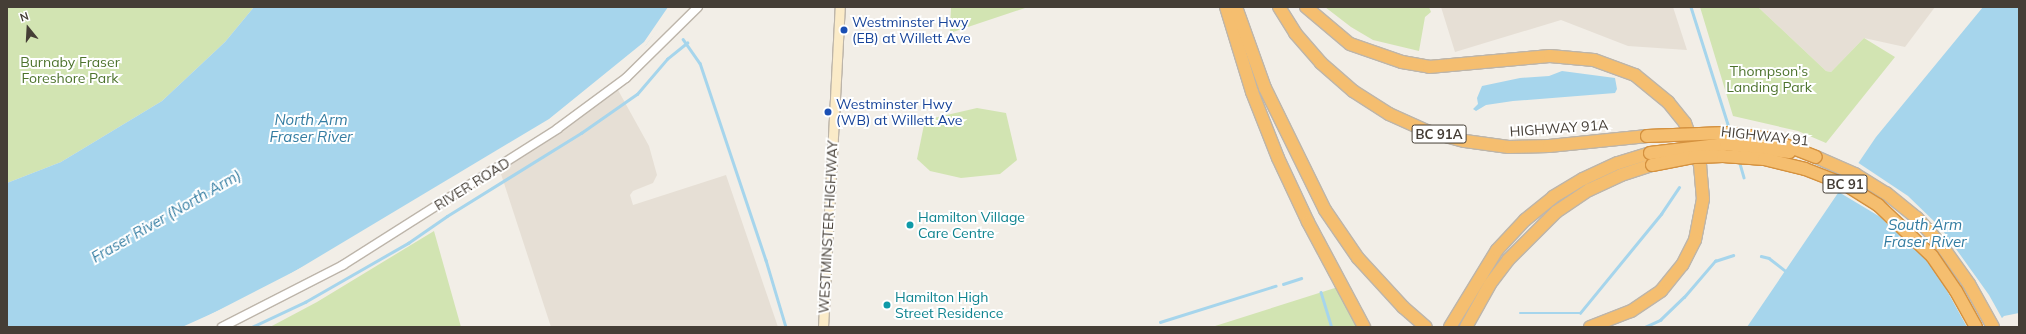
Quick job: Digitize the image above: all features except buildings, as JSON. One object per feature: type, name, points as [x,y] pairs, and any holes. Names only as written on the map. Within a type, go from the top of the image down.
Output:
[{"type":"highway","points":[[1226,7],[1252,92],[1278,158],[1308,222],[1364,327]]},
{"type":"highway","points":[[1236,7],[1268,94],[1325,210],[1358,258],[1403,307],[1426,327]]},
{"type":"highway","name":"HIGHWAY 91A","points":[[1279,7],[1295,33],[1321,63],[1353,91],[1389,114],[1427,131],[1465,141],[1509,147],[1549,146],[1647,136],[1726,133],[1770,139],[1816,157]]},
{"type":"highway","points":[[1306,7],[1350,44],[1402,62],[1429,67],[1550,56],[1594,60],[1635,75],[1672,107],[1691,135],[1700,165],[1703,199],[1695,240],[1682,265],[1661,291],[1631,311],[1590,327]]},
{"type":"highway","name":"HIGHWAY 91","points":[[1466,327],[1490,284],[1508,260],[1556,212],[1589,190],[1651,159],[1726,144],[1816,157]]},
{"type":"highway","name":"HIGHWAY 91","points":[[1450,327],[1497,250],[1525,220],[1553,197],[1583,179],[1618,163],[1651,159],[1723,156],[1764,159],[1804,169],[1846,185],[1878,205],[1932,256],[1956,291],[1976,327]]},
{"type":"highway","name":"BC 91","points":[[1816,157],[1833,163],[1886,193],[1917,218],[1942,246],[1964,278],[1993,327]]},
{"type":"main road","name":"WESTMINSTER HIGHWAY","points":[[823,327],[840,7]]},
{"type":"street","name":"RIVER ROAD","points":[[222,327],[343,265],[557,129],[626,78],[698,7]]},
{"type":"shaded area","points":[[1441,7],[1673,7],[1687,50],[1628,46],[1561,20],[1455,52]]},
{"type":"shaded area","points":[[1758,7],[1935,7],[1905,47],[1864,38],[1831,72],[1826,71]]},
{"type":"shaded area","points":[[618,90],[649,146],[657,175],[653,183],[633,191],[630,195],[633,205],[726,175],[778,327],[551,327],[500,171]]},
{"type":"green space","name":"Burnaby Fraser Foreshore Park","points":[[7,7],[254,7],[225,42],[162,101],[61,162],[7,183]]},
{"type":"green space","points":[[951,7],[1028,7],[950,33]]},
{"type":"green space","points":[[1325,7],[1429,7],[1431,12],[1425,17],[1419,51],[1373,40],[1351,27]]},
{"type":"green space","name":"Thompson's Landing Park","points":[[1700,7],[1758,7],[1826,71],[1831,72],[1864,38],[1895,57],[1826,143],[1798,131],[1733,116]]},
{"type":"green space","points":[[977,108],[1006,113],[1017,160],[1000,174],[961,178],[930,171],[917,159],[925,120]]},
{"type":"green space","points":[[434,231],[461,327],[270,327],[317,302]]},
{"type":"green space","points":[[1338,287],[1358,327],[1212,327]]},
{"type":"water","name":"North Arm Fraser River","points":[[254,7],[673,7],[646,45],[542,128],[367,234],[186,327],[7,327],[7,183],[61,162],[162,101],[225,42]]},
{"type":"water","name":"South Arm Fraser River","points":[[1983,7],[2019,7],[2019,313],[2004,316],[1993,327],[1747,327],[1876,137]]},
{"type":"water","points":[[1562,71],[1615,78],[1617,89],[1615,93],[1513,101],[1486,105],[1476,111],[1473,109],[1478,104],[1477,98],[1482,86],[1520,78],[1549,76]]},
{"type":"pier","points":[[668,7],[675,7],[643,49],[615,74],[543,129],[368,236],[261,291],[549,119],[644,42]]},
{"type":"pier","points":[[1857,162],[1908,196],[1941,228],[1989,295],[2003,320],[1996,327],[1967,327],[1940,278],[1919,251],[1882,218],[1837,191]]},
{"type":"pier","points":[[259,293],[190,327],[182,327]]},
{"type":"waterway","points":[[1691,7],[1730,131]]},
{"type":"waterway","points":[[683,39],[700,63],[766,260],[786,327]]},
{"type":"waterway","points":[[252,327],[305,302],[408,243],[447,216],[581,133],[637,94],[667,59],[687,43]]},
{"type":"waterway","points":[[1739,160],[1744,177]]},
{"type":"waterway","points":[[1520,313],[1580,313],[1661,214],[1679,187]]},
{"type":"waterway","points":[[1645,327],[1660,320],[1684,297],[1715,261],[1733,255]]},
{"type":"waterway","points":[[1761,256],[1769,258],[1787,272]]},
{"type":"waterway","points":[[1283,284],[1301,278]]},
{"type":"waterway","points":[[1160,322],[1275,286]]},
{"type":"waterway","points":[[1321,292],[1332,327]]},
{"type":"place","name":"Westminster Hwy (EB) at Willett Ave","points":[[844,30]]},
{"type":"place","name":"Westminster Hwy (WB) at Willett Ave","points":[[828,112]]},
{"type":"place","name":"Hamilton Village Care Centre","points":[[910,225]]},
{"type":"place","name":"Hamilton High Street Residence","points":[[887,305]]},
{"type":"water label","name":"Fraser River (North Arm)","points":[[166,216]]}]
